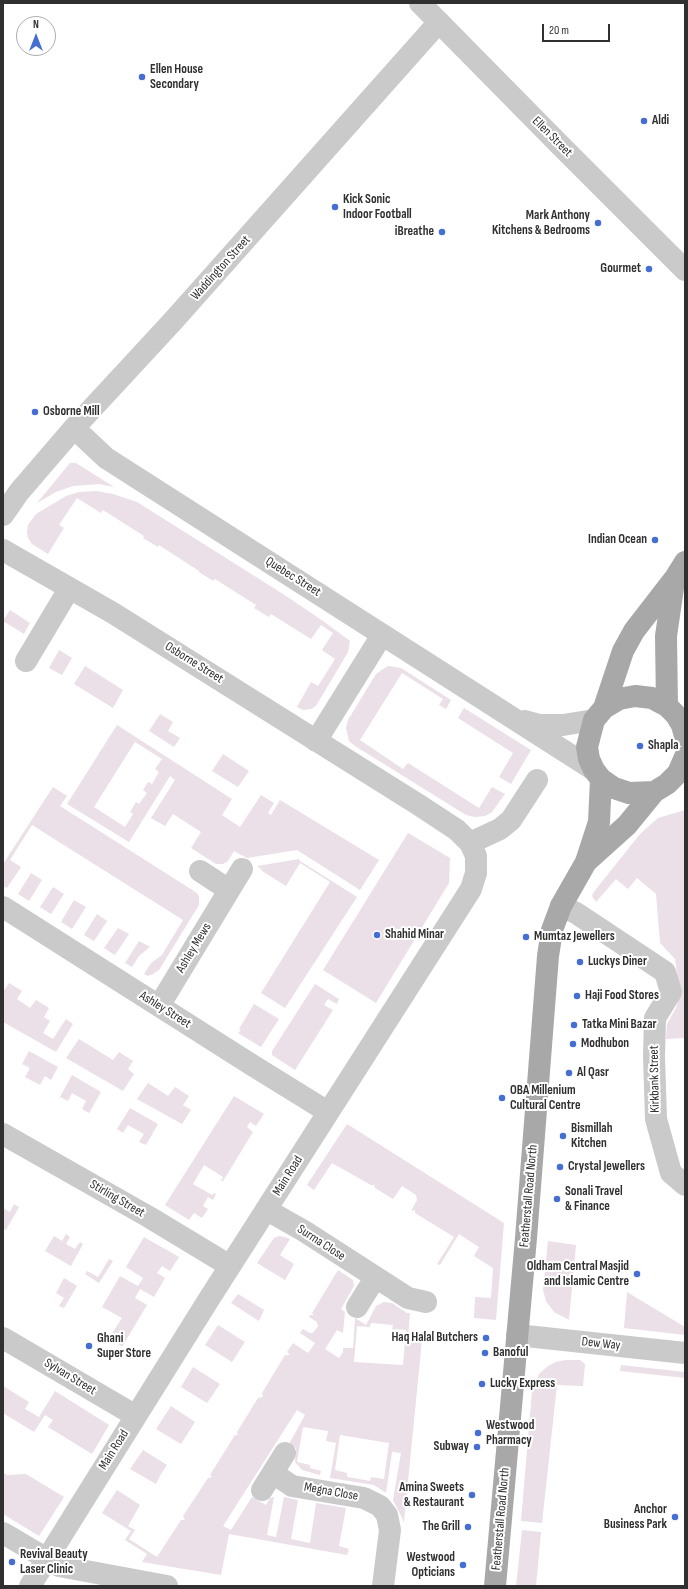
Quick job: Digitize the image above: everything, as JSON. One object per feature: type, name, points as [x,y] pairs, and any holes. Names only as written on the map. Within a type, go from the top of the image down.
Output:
[{"type":"main road","points":[[667,706],[666,636],[680,570]]},
{"type":"main road","points":[[654,792],[629,793],[614,788],[597,775],[589,759],[587,747],[623,651],[634,631],[680,570]]},
{"type":"main road","points":[[599,714],[619,699],[635,696],[652,698],[667,706],[676,715],[682,725],[685,736]]},
{"type":"main road","name":"Featherstall Road North","points":[[586,862],[627,825],[654,792],[667,784],[678,772],[685,757]]},
{"type":"main road","name":"Featherstall Road North","points":[[495,1586],[518,1335],[548,956],[552,930],[561,906],[586,862],[598,822],[597,775]]},
{"type":"street","name":"Ellen Street","points":[[420,3],[685,270]]},
{"type":"street","name":"Waddington Street","points":[[3,514],[19,492],[74,428],[173,321],[439,22]]},
{"type":"street","name":"Quebec Street","points":[[74,428],[106,458],[517,720],[597,775]]},
{"type":"street","name":"Osborne Street","points":[[3,550],[113,613],[457,830],[470,843]]},
{"type":"street","points":[[26,661],[70,588]]},
{"type":"street","points":[[316,741],[382,634]]},
{"type":"street","name":"Quebec Street","points":[[517,720],[539,725],[563,725],[599,714]]},
{"type":"street","points":[[470,843],[500,829],[511,820],[537,780]]},
{"type":"street","name":"Main Road","points":[[30,1586],[230,1266],[471,889],[476,868],[476,856],[470,843]]},
{"type":"street","name":"Ashley Mews","points":[[159,1006],[242,869]]},
{"type":"street","points":[[200,871],[229,890]]},
{"type":"street","name":"Kirkbank Street","points":[[561,906],[576,913],[665,972],[670,992],[655,1018],[656,1119],[671,1173],[685,1185]]},
{"type":"street","name":"Ashley Street","points":[[3,907],[328,1112]]},
{"type":"street","name":"Stirling Street","points":[[3,1134],[149,1217],[230,1266]]},
{"type":"street","name":"Surma Close","points":[[267,1210],[304,1231],[408,1298],[426,1302]]},
{"type":"street","points":[[357,1307],[375,1278]]},
{"type":"street","name":"Dew Way","points":[[518,1335],[685,1353]]},
{"type":"street","name":"Sylvan Street","points":[[3,1338],[136,1416]]},
{"type":"street","name":"Megna Close","points":[[285,1453],[268,1481],[364,1498],[380,1506],[387,1515],[390,1530],[383,1586]]},
{"type":"street","points":[[3,1533],[59,1566],[135,1583],[167,1586]]},
{"type":"shaded area","points":[[70,463],[76,463],[114,487],[99,484],[73,486],[56,492],[37,503]]},
{"type":"shaded area","points":[[96,491],[113,494],[137,502],[283,594],[350,641],[348,652],[316,706],[311,709],[303,710],[297,707],[311,682],[318,686],[335,659],[322,650],[333,633],[321,625],[311,639],[271,614],[269,617],[254,608],[256,605],[215,579],[213,581],[159,545],[158,547],[143,538],[144,536],[103,510],[101,513],[77,498],[59,525],[64,528],[48,554],[32,544],[28,538],[27,532],[28,525],[36,514],[66,496],[79,492]]},
{"type":"shaded area","points":[[10,610],[30,623],[24,634],[3,621]]},
{"type":"shaded area","points":[[59,650],[72,658],[62,675],[49,668]]},
{"type":"shaded area","points":[[85,666],[123,690],[113,708],[74,684]]},
{"type":"shaded area","points":[[388,666],[401,668],[451,700],[446,709],[439,705],[443,699],[402,673],[360,740],[403,769],[408,763],[479,808],[492,787],[505,794],[492,812],[485,816],[475,817],[466,815],[349,741],[346,728],[348,720],[376,674]]},
{"type":"shaded area","points":[[464,708],[531,750],[511,784],[499,777],[513,753],[458,718]]},
{"type":"shaded area","points":[[160,714],[173,722],[168,731],[180,738],[174,747],[149,731]]},
{"type":"shaded area","points":[[117,725],[232,799],[222,815],[240,827],[261,795],[274,803],[268,813],[271,815],[280,800],[379,860],[360,890],[297,850],[247,858],[234,851],[228,861],[223,864],[216,864],[191,848],[201,832],[173,814],[165,826],[151,818],[175,780],[170,776],[129,842],[67,804]],"holes":[[[135,742],[162,759],[155,769],[159,772],[152,784],[148,782],[143,790],[147,793],[139,804],[136,802],[130,812],[133,814],[125,827],[94,807]]]},
{"type":"shaded area","points":[[223,754],[249,771],[238,787],[212,771]]},
{"type":"shaded area","points":[[53,787],[67,796],[60,806],[197,893],[199,897],[199,905],[159,970],[153,974],[148,976],[144,974],[151,963],[162,955],[183,920],[32,825],[10,860],[21,867],[7,888],[3,886],[3,864]]},
{"type":"shaded area","points":[[685,810],[685,1038],[666,1039],[667,1024],[676,1008],[680,993],[675,959],[660,943],[656,894],[637,878],[628,889],[616,879],[596,902],[592,896],[640,834],[658,818]]},
{"type":"shaded area","points":[[408,833],[450,858],[449,883],[376,1003],[323,970]]},
{"type":"shaded area","points":[[299,859],[357,897],[285,1008],[261,993],[330,882],[300,863],[286,886],[262,871],[257,866]]},
{"type":"shaded area","points":[[31,873],[42,880],[29,901],[18,894]]},
{"type":"shaded area","points":[[53,887],[64,894],[51,914],[40,907]]},
{"type":"shaded area","points":[[74,900],[86,907],[72,929],[61,922]]},
{"type":"shaded area","points":[[97,914],[107,921],[94,941],[84,935]]},
{"type":"shaded area","points":[[118,928],[129,934],[115,955],[104,948]]},
{"type":"shaded area","points":[[139,941],[150,947],[139,956],[132,967],[125,963]]},
{"type":"shaded area","points":[[9,983],[22,991],[17,999],[30,1008],[36,1000],[49,1008],[44,1017],[50,1021],[43,1033],[53,1039],[66,1019],[73,1024],[56,1052],[3,1022],[3,992]]},
{"type":"shaded area","points":[[315,984],[339,999],[337,1004],[328,999],[324,1005],[333,1010],[295,1070],[272,1055],[272,1051]]},
{"type":"shaded area","points":[[254,1004],[279,1019],[261,1047],[238,1033]]},
{"type":"shaded area","points":[[79,1039],[113,1060],[119,1052],[133,1061],[128,1069],[134,1074],[123,1091],[66,1058]]},
{"type":"shaded area","points":[[29,1051],[58,1067],[51,1080],[45,1076],[40,1085],[25,1077],[30,1068],[22,1064]]},
{"type":"shaded area","points":[[72,1075],[101,1092],[89,1113],[82,1109],[86,1101],[72,1093],[68,1101],[60,1097]]},
{"type":"shaded area","points":[[148,1083],[168,1096],[175,1087],[189,1096],[183,1105],[191,1110],[182,1124],[137,1099]]},
{"type":"shaded area","points":[[234,1096],[264,1114],[256,1126],[250,1122],[247,1127],[253,1132],[223,1181],[221,1181],[223,1177],[204,1165],[193,1184],[212,1195],[214,1193],[216,1194],[213,1200],[208,1197],[203,1206],[208,1209],[202,1218],[194,1213],[189,1220],[165,1205]]},
{"type":"shaded area","points":[[130,1108],[158,1124],[146,1145],[139,1142],[144,1134],[128,1125],[123,1133],[117,1129]]},
{"type":"shaded area","points":[[347,1124],[504,1223],[496,1320],[474,1318],[475,1297],[491,1298],[493,1268],[474,1256],[479,1247],[459,1234],[440,1265],[437,1264],[454,1237],[415,1213],[415,1210],[411,1211],[417,1200],[416,1195],[402,1186],[393,1199],[375,1188],[374,1185],[371,1185],[332,1163],[314,1190],[307,1185]]},
{"type":"shaded area","points":[[14,1204],[19,1207],[6,1230],[3,1228],[3,1208],[10,1212]]},
{"type":"shaded area","points":[[66,1234],[70,1237],[66,1244],[75,1249],[80,1242],[83,1244],[71,1266],[45,1251],[54,1236],[62,1241]]},
{"type":"shaded area","points":[[279,1236],[290,1239],[280,1255],[294,1264],[285,1280],[257,1263],[274,1238]]},
{"type":"shaded area","points":[[144,1237],[179,1257],[170,1271],[162,1266],[157,1273],[165,1278],[154,1297],[140,1289],[135,1298],[147,1305],[122,1347],[109,1338],[122,1318],[102,1307],[120,1276],[138,1286],[143,1278],[126,1267]]},
{"type":"shaded area","points":[[548,1241],[576,1245],[569,1320],[554,1312],[546,1301],[543,1290]]},
{"type":"shaded area","points":[[109,1259],[113,1261],[99,1283],[85,1274],[87,1271],[98,1277]]},
{"type":"shaded area","points":[[338,1270],[353,1280],[354,1286],[341,1309],[345,1312],[343,1333],[337,1330],[325,1349],[339,1358],[343,1352],[343,1348],[353,1348],[355,1318],[366,1325],[376,1306],[384,1302],[392,1303],[407,1313],[410,1313],[408,1338],[422,1340],[404,1522],[393,1500],[401,1453],[392,1452],[386,1493],[374,1485],[330,1478],[336,1443],[326,1441],[328,1431],[303,1427],[297,1462],[310,1465],[310,1468],[321,1471],[320,1475],[302,1470],[295,1462],[296,1448],[289,1444],[305,1415],[297,1410],[223,1526],[231,1530],[252,1497],[266,1505],[270,1498],[274,1497],[267,1535],[276,1537],[284,1497],[298,1500],[291,1539],[310,1543],[316,1503],[346,1508],[339,1546],[349,1549],[347,1555],[229,1534],[221,1575],[142,1562],[147,1554],[125,1540],[131,1531],[102,1513],[117,1490],[140,1505],[128,1526],[135,1530],[129,1539],[157,1557],[181,1520],[185,1520],[183,1516],[208,1478],[212,1477],[210,1475],[235,1435],[238,1435],[237,1432],[258,1398],[263,1397],[262,1393],[285,1355],[290,1355],[287,1352],[293,1343],[308,1353],[315,1343],[300,1333],[303,1329],[313,1333],[318,1326],[317,1322],[309,1317],[310,1315],[314,1315],[312,1313]],"holes":[[[371,1323],[393,1325],[392,1329],[406,1330],[403,1365],[354,1362],[357,1326],[370,1327]],[[340,1435],[389,1443],[384,1479],[371,1477],[370,1481],[347,1477],[347,1473],[335,1470]]]},
{"type":"shaded area","points":[[64,1278],[77,1286],[64,1308],[59,1306],[64,1298],[56,1293]]},
{"type":"shaded area","points":[[627,1292],[685,1327],[685,1335],[624,1328]]},
{"type":"shaded area","points":[[238,1294],[264,1310],[259,1321],[231,1303]]},
{"type":"shaded area","points":[[218,1325],[245,1342],[232,1362],[205,1345]]},
{"type":"shaded area","points":[[565,1360],[580,1360],[585,1364],[583,1386],[557,1385],[542,1523],[521,1521],[532,1391],[539,1374],[548,1366]]},
{"type":"shaded area","points":[[621,1365],[685,1372],[685,1378],[620,1371]]},
{"type":"shaded area","points":[[193,1367],[220,1384],[207,1403],[181,1387]]},
{"type":"shaded area","points":[[3,1386],[29,1402],[25,1409],[39,1417],[55,1391],[109,1425],[92,1454],[48,1427],[53,1420],[45,1415],[34,1432],[3,1413]]},
{"type":"shaded area","points":[[171,1406],[195,1422],[181,1444],[156,1429]]},
{"type":"shaded area","points":[[143,1450],[167,1465],[156,1484],[130,1469]]},
{"type":"shaded area","points":[[3,1473],[8,1475],[26,1474],[64,1497],[39,1536],[3,1514]]},
{"type":"shaded area","points":[[522,1530],[541,1532],[536,1586],[516,1586]]},
{"type":"place","name":"Ellen House Secondary","points":[[142,77]]},
{"type":"place","name":"Aldi","points":[[644,121]]},
{"type":"place","name":"Kick Sonic Indoor Football","points":[[335,207]]},
{"type":"place","name":"Mark Anthony Kitchens & Bedrooms","points":[[598,223]]},
{"type":"place","name":"iBreathe","points":[[442,232]]},
{"type":"place","name":"Gourmet","points":[[649,269]]},
{"type":"place","name":"Osborne Mill","points":[[35,412]]},
{"type":"place","name":"Indian Ocean","points":[[655,540]]},
{"type":"place","name":"Shapla","points":[[640,746]]},
{"type":"place","name":"Shahid Minar","points":[[377,935]]},
{"type":"place","name":"Mumtaz Jewellers","points":[[526,937]]},
{"type":"place","name":"Luckys Diner","points":[[580,962]]},
{"type":"place","name":"Haji Food Stores","points":[[577,996]]},
{"type":"place","name":"Tatka Mini Bazar","points":[[574,1025]]},
{"type":"place","name":"Modhubon","points":[[573,1044]]},
{"type":"place","name":"Al Qasr","points":[[569,1073]]},
{"type":"place","name":"OBA Millenium Cultural Centre","points":[[502,1098]]},
{"type":"place","name":"Bismillah Kitchen","points":[[563,1136]]},
{"type":"place","name":"Crystal Jewellers","points":[[560,1167]]},
{"type":"place","name":"Sonali Travel & Finance","points":[[557,1199]]},
{"type":"place","name":"Oldham Central Masjid and Islamic Centre","points":[[637,1274]]},
{"type":"place","name":"Haq Halal Butchers","points":[[486,1338]]},
{"type":"place","name":"Ghani Super Store","points":[[89,1346]]},
{"type":"place","name":"Banoful","points":[[485,1353]]},
{"type":"place","name":"Lucky Express","points":[[482,1384]]},
{"type":"place","name":"Westwood Pharmacy","points":[[478,1433]]},
{"type":"place","name":"Subway","points":[[477,1447]]},
{"type":"place","name":"Amina Sweets & Restaurant","points":[[472,1495]]},
{"type":"place","name":"Anchor Business Park","points":[[675,1517]]},
{"type":"place","name":"The Grill","points":[[468,1527]]},
{"type":"place","name":"Revival Beauty Laser Clinic","points":[[12,1562]]},
{"type":"place","name":"Westwood Opticians","points":[[463,1565]]}]
